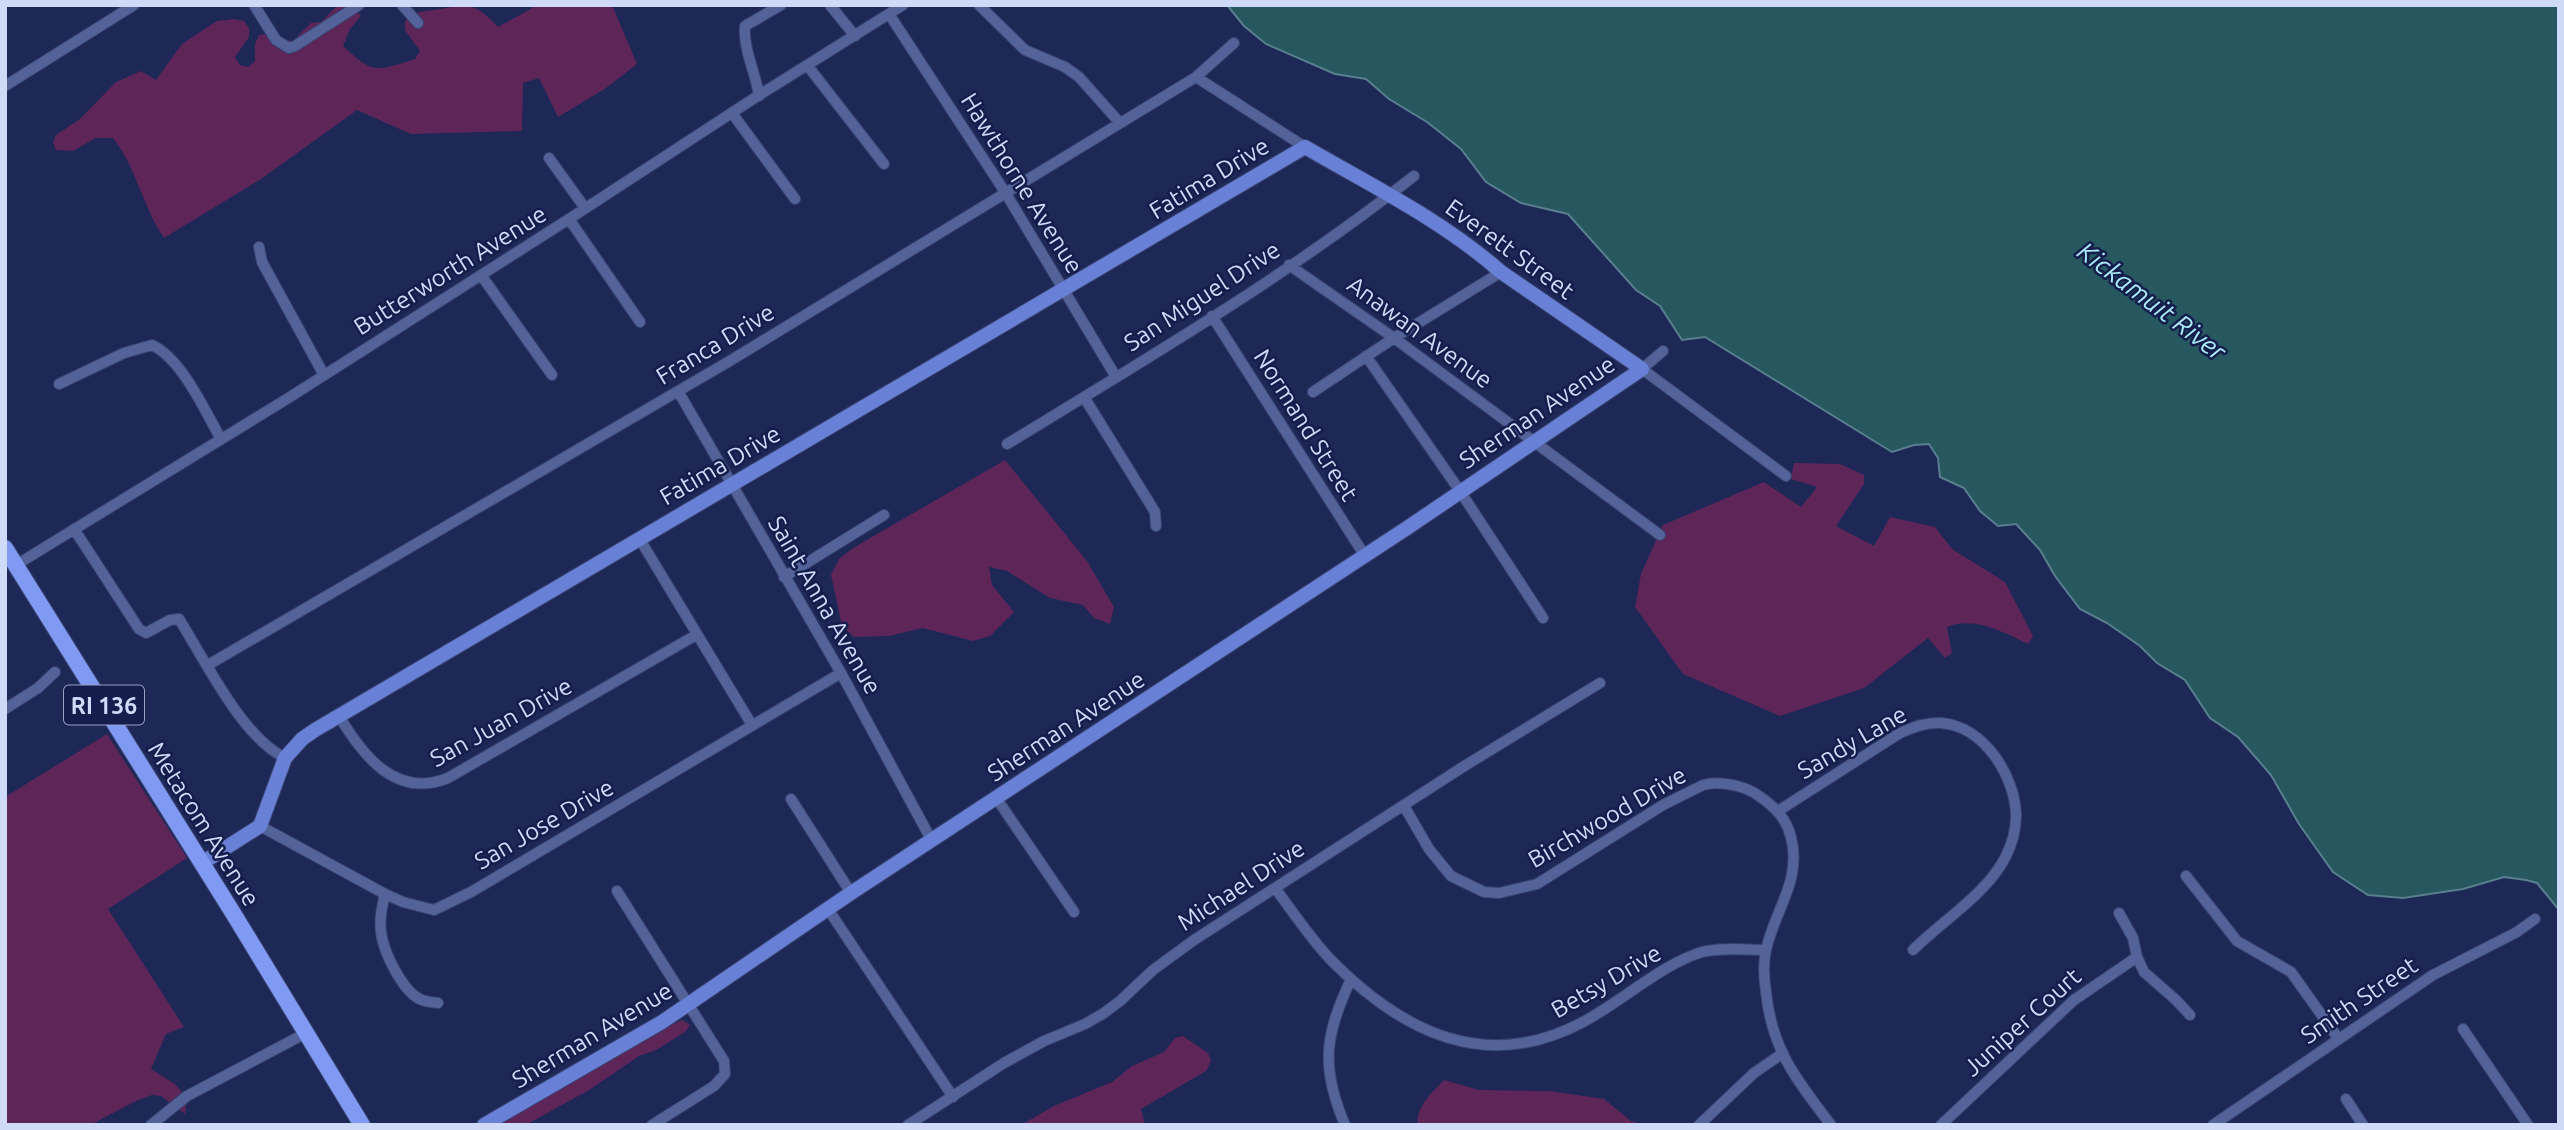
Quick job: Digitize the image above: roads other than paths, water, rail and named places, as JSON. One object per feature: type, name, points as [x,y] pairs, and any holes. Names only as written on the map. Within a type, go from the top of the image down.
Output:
[{"type":"main road","name":"Metacom Avenue","points":[[5,548],[362,1125]]},
{"type":"street","points":[[5,86],[134,5]]},
{"type":"street","points":[[254,5],[276,40],[289,48],[359,5]]},
{"type":"street","points":[[402,5],[418,23]]},
{"type":"street","points":[[759,96],[744,34],[745,26],[781,5]]},
{"type":"street","points":[[830,5],[855,36]]},
{"type":"street","name":"Butterworth Avenue","points":[[16,565],[324,375],[902,5]]},
{"type":"street","points":[[979,5],[1025,50],[1065,67],[1079,77],[1120,123]]},
{"type":"street","name":"Hawthorne Avenue","points":[[889,14],[1005,192],[1116,377]]},
{"type":"street","name":"Franca Drive","points":[[208,665],[678,391],[1196,78],[1234,43]]},
{"type":"street","points":[[807,65],[884,164]]},
{"type":"street","name":"Everett Street","points":[[1196,78],[1305,147],[1390,194],[1472,249],[1642,369],[1786,477]]},
{"type":"street","points":[[732,113],[795,200]]},
{"type":"street","name":"Fatima Drive","points":[[260,826],[285,758],[302,739],[1305,147]]},
{"type":"street","points":[[549,159],[585,208]]},
{"type":"street","name":"San Miguel Drive","points":[[1007,444],[1212,316],[1414,176]]},
{"type":"street","points":[[569,219],[640,322]]},
{"type":"street","points":[[259,247],[262,262],[324,375]]},
{"type":"street","name":"Anawan Avenue","points":[[1289,265],[1394,338],[1660,535]]},
{"type":"street","points":[[1313,392],[1501,272]]},
{"type":"street","points":[[481,275],[552,375]]},
{"type":"street","name":"Normand Street","points":[[1212,316],[1365,556]]},
{"type":"street","points":[[60,384],[124,353],[152,345],[162,349],[186,379],[221,439]]},
{"type":"street","name":"Sherman Avenue","points":[[484,1125],[620,1048],[689,1003],[850,893],[1536,443],[1642,369],[1663,351]]},
{"type":"street","points":[[1366,356],[1544,618]]},
{"type":"street","name":"Saint Anna Avenue","points":[[678,391],[841,673],[932,841]]},
{"type":"street","points":[[1084,397],[1155,512],[1156,526]]},
{"type":"street","points":[[785,577],[884,515]]},
{"type":"street","points":[[74,529],[139,629],[146,633],[170,620],[178,619],[243,720],[285,758]]},
{"type":"street","points":[[639,538],[752,725]]},
{"type":"street","name":"San Juan Drive","points":[[338,716],[355,742],[379,766],[406,781],[431,785],[448,778],[696,635]]},
{"type":"street","points":[[5,709],[38,688],[55,672]]},
{"type":"street","name":"San Jose Drive","points":[[260,826],[384,894],[434,910],[471,892],[841,673]]},
{"type":"street","name":"Michael Drive","points":[[908,1125],[1024,1052],[1104,1013],[1153,970],[1194,940],[1600,682]]},
{"type":"street","name":"Sandy Lane","points":[[1778,811],[1900,733],[1922,724],[1941,723],[1956,726],[1988,748],[2000,764],[2012,790],[2016,812],[2011,846],[2001,866],[1983,887],[1913,950]]},
{"type":"street","name":"Birchwood Drive","points":[[1404,806],[1429,849],[1451,876],[1483,892],[1499,893],[1537,884],[1690,790],[1709,783],[1754,792],[1778,811],[1789,830],[1796,855],[1793,875],[1766,950],[1766,995],[1777,1042],[1787,1065],[1831,1125]]},
{"type":"street","points":[[791,799],[850,893]]},
{"type":"street","points":[[997,799],[1074,912]]},
{"type":"street","points":[[202,863],[260,826]]},
{"type":"street","points":[[2186,876],[2237,941],[2291,972],[2338,1038]]},
{"type":"street","name":"Betsy Drive","points":[[1275,888],[1310,936],[1351,979],[1386,1006],[1427,1031],[1462,1043],[1495,1046],[1558,1034],[1583,1023],[1694,955],[1719,949],[1766,950]]},
{"type":"street","points":[[617,891],[724,1061],[725,1074],[714,1086],[652,1125]]},
{"type":"street","points":[[384,894],[380,929],[388,957],[404,984],[420,1000],[438,1003]]},
{"type":"street","points":[[828,909],[953,1097]]},
{"type":"street","points":[[2119,913],[2133,938],[2144,972],[2190,1015]]},
{"type":"street","name":"Smith Street","points":[[2213,1125],[2433,975],[2517,932],[2535,919]]},
{"type":"street","name":"Juniper Court","points":[[1941,1125],[2074,1000],[2137,957]]},
{"type":"street","points":[[1345,1125],[1333,1094],[1328,1060],[1329,1040],[1337,1011],[1351,979]]},
{"type":"street","points":[[2463,1029],[2528,1125]]},
{"type":"street","points":[[151,1125],[187,1097],[306,1033]]},
{"type":"street","points":[[1699,1125],[1754,1073],[1783,1054]]},
{"type":"street","points":[[2346,1099],[2363,1125]]},
{"type":"water","name":"Kickamuit River","points":[[1227,5],[2559,5],[2559,910],[2537,883],[2526,880],[2504,877],[2463,889],[2403,898],[2368,895],[2333,872],[2299,824],[2271,775],[2238,737],[2210,718],[2185,680],[2157,663],[2140,646],[2107,623],[2080,609],[2055,576],[2040,550],[2016,524],[1998,526],[1980,511],[1964,488],[1940,477],[1938,458],[1929,444],[1914,445],[1892,452],[1705,337],[1682,340],[1660,306],[1636,290],[1568,214],[1521,203],[1486,182],[1461,149],[1427,122],[1389,99],[1366,79],[1335,74],[1266,44],[1244,26]]}]
